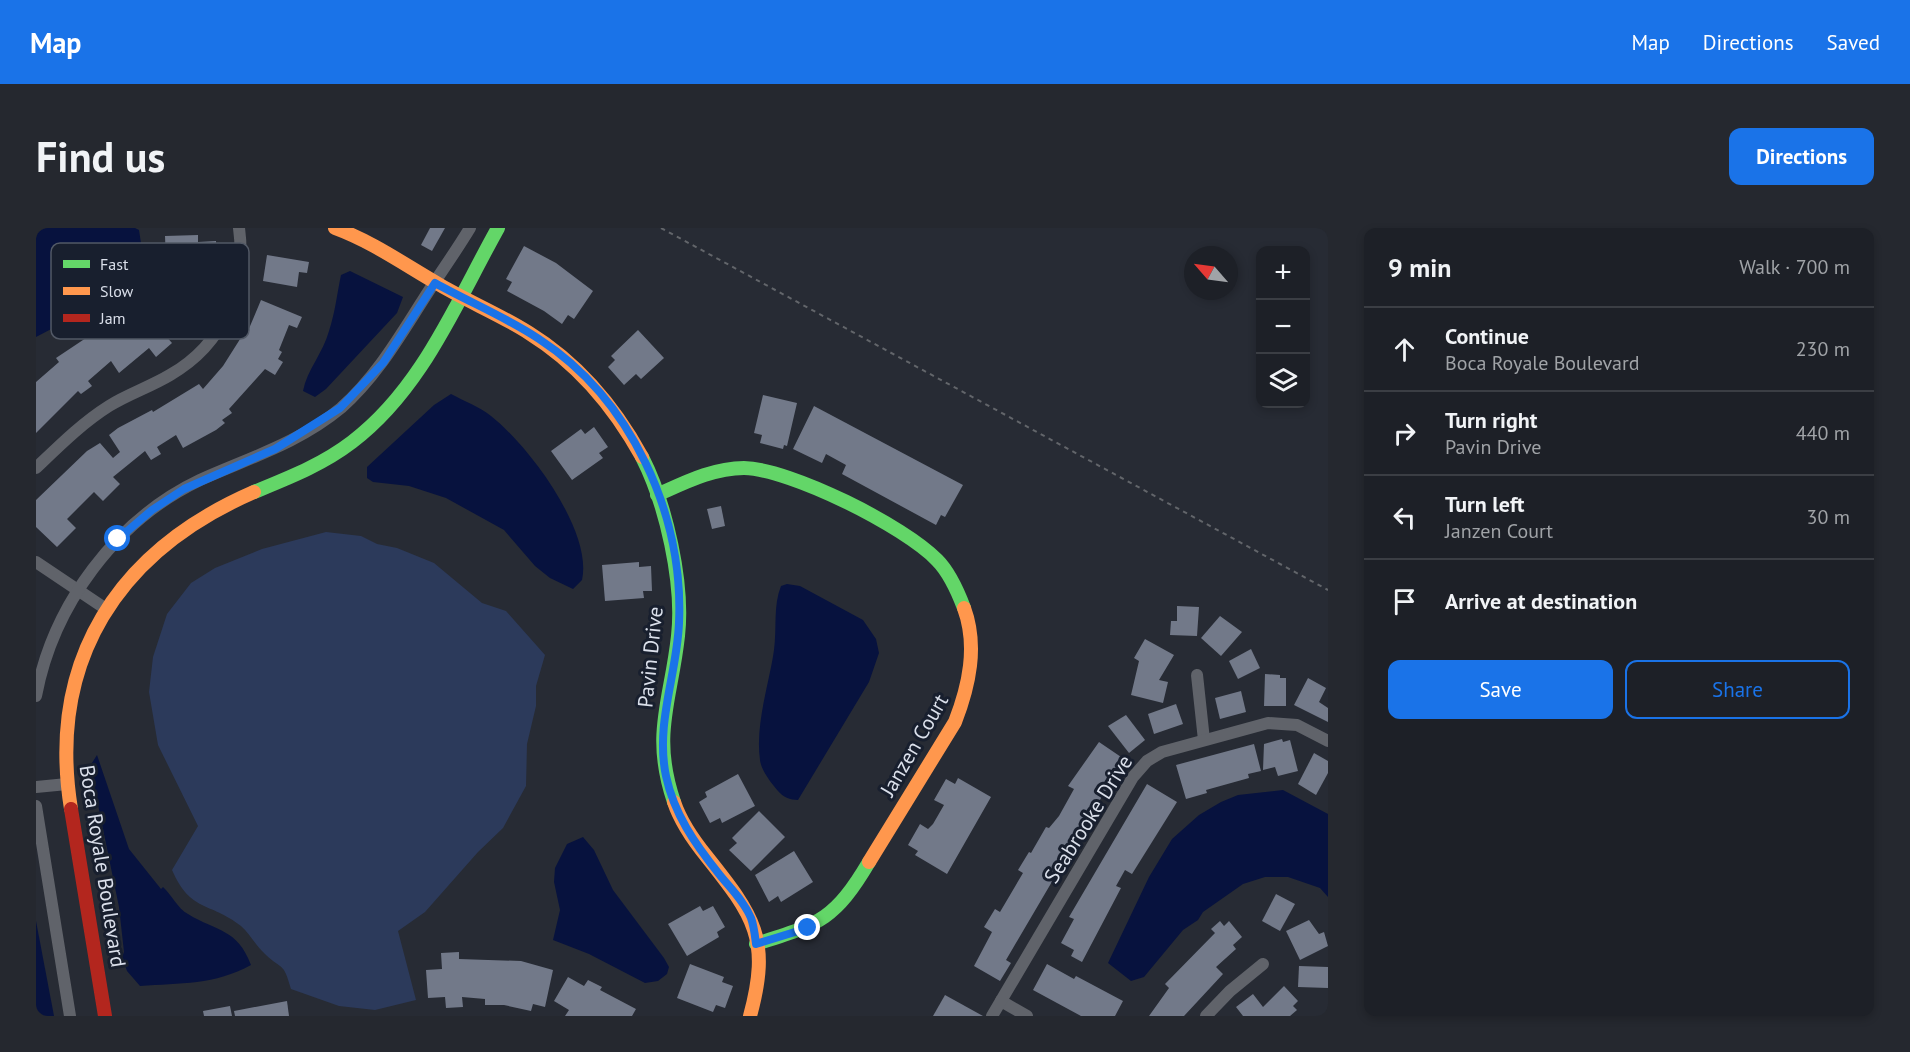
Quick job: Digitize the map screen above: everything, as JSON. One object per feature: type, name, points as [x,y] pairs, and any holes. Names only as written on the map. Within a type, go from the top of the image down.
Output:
[{"type":"street","points":[[241,243],[242,228]]},
{"type":"street","name":"Pavin Drive","points":[[335,228],[361,239],[461,298],[540,339],[597,388],[622,418],[645,459],[671,540],[679,623],[666,695],[663,732],[665,774],[674,807],[693,842],[742,902],[751,918],[759,970],[756,997],[750,1016]]},
{"type":"street","points":[[36,696],[50,645],[78,591],[118,539],[161,503],[198,482],[275,449],[340,408],[383,363],[470,228]]},
{"type":"street","name":"Boca Royale Boulevard","points":[[105,1016],[67,784],[65,745],[68,710],[86,646],[106,609],[140,567],[177,534],[212,512],[302,474],[326,461],[369,428],[415,377],[498,228]]},
{"type":"street","points":[[36,468],[90,419],[126,395],[169,376],[203,351],[211,339]]},
{"type":"street","name":"Janzen Court","points":[[657,495],[703,475],[742,468],[770,470],[802,479],[911,538],[936,559],[959,593],[970,631],[972,664],[966,696],[858,881],[833,913],[817,923],[756,944]]},
{"type":"street","points":[[36,562],[106,609]]},
{"type":"street","points":[[1197,675],[1204,740]]},
{"type":"street","name":"Seabrooke Drive","points":[[992,1016],[1139,769],[1162,752],[1279,722],[1297,725],[1328,741]]},
{"type":"street","points":[[36,787],[67,784]]},
{"type":"street","points":[[36,806],[70,1016]]},
{"type":"street","points":[[1206,1016],[1230,991],[1263,964]]},
{"type":"street","points":[[1001,1001],[1027,1016]]},
{"type":"path","points":[[661,228],[1328,590]]},
{"type":"shaded area","points":[[36,228],[135,228],[139,230],[141,243],[51,243],[51,329],[36,337]]},
{"type":"shaded area","points":[[350,271],[403,297],[397,313],[326,389],[315,397],[303,391],[305,383],[329,331],[341,275]]},
{"type":"shaded area","points":[[451,394],[487,413],[506,429],[539,468],[554,491],[568,514],[578,538],[583,560],[582,580],[573,589],[550,578],[535,566],[504,530],[446,498],[409,486],[373,482],[367,478],[367,467],[434,405]]},
{"type":"shaded area","points":[[326,532],[361,536],[377,544],[397,548],[434,563],[482,603],[506,611],[545,655],[536,686],[536,706],[527,744],[526,786],[503,828],[478,852],[425,912],[398,931],[416,1000],[375,1010],[339,1006],[291,989],[282,967],[262,951],[241,926],[194,900],[179,884],[172,870],[198,826],[158,745],[149,692],[153,657],[167,614],[191,583],[215,568],[262,549]]},
{"type":"shaded area","points":[[787,584],[800,586],[863,620],[876,639],[879,653],[869,682],[798,800],[782,795],[769,780],[761,764],[759,746],[761,719],[774,650],[777,601],[781,586]]},
{"type":"shaded area","points":[[97,755],[129,849],[161,889],[163,887],[184,912],[233,937],[251,965],[238,972],[211,980],[140,986],[127,971],[122,957],[124,952],[119,907],[90,766]]},
{"type":"shaded area","points":[[1283,790],[1328,814],[1328,897],[1320,888],[1288,877],[1265,877],[1243,884],[1203,912],[1198,920],[1183,930],[1144,977],[1131,981],[1108,963],[1149,877],[1172,839],[1199,815],[1221,802],[1238,795]]},
{"type":"shaded area","points":[[583,837],[594,850],[613,890],[669,967],[667,974],[658,981],[645,983],[589,954],[553,940],[560,910],[554,882],[555,868],[567,844]]},
{"type":"shaded area","points":[[36,921],[54,1016],[36,1016]]},
{"type":"building","points":[[430,228],[445,228],[432,251],[421,245]]},
{"type":"building","points":[[198,235],[198,242],[216,241],[216,243],[165,243],[165,236]]},
{"type":"building","points":[[524,246],[556,263],[593,291],[574,319],[568,315],[562,324],[544,311],[507,291],[512,282],[506,279]]},
{"type":"building","points":[[267,255],[309,262],[307,273],[299,272],[297,287],[263,281]]},
{"type":"building","points":[[261,300],[302,317],[297,328],[289,325],[279,350],[282,352],[278,359],[283,362],[275,375],[265,369],[229,409],[232,413],[222,420],[225,423],[183,448],[176,435],[157,447],[161,454],[151,460],[145,451],[113,477],[120,484],[103,501],[94,492],[67,519],[76,528],[57,547],[36,527],[36,500],[87,451],[100,443],[113,458],[120,452],[109,435],[199,384],[203,389],[223,366],[240,339],[249,339],[249,328]]},
{"type":"building","points":[[638,330],[664,358],[641,379],[636,374],[624,385],[608,367],[615,360],[611,356]]},
{"type":"building","points":[[84,339],[168,339],[172,343],[156,357],[149,348],[119,373],[111,361],[88,381],[92,386],[81,394],[78,391],[36,433],[36,382],[59,362],[56,358]]},
{"type":"building","points":[[763,395],[797,403],[787,446],[784,445],[783,449],[760,443],[762,435],[754,433]]},
{"type":"building","points":[[814,406],[963,485],[945,517],[941,515],[936,525],[842,474],[846,465],[826,454],[822,463],[793,449]]},
{"type":"building","points":[[594,427],[608,447],[599,453],[603,458],[572,480],[551,451],[581,429],[585,434]]},
{"type":"building","points":[[721,506],[725,526],[712,529],[707,509]]},
{"type":"building","points":[[639,562],[639,567],[651,566],[652,591],[643,591],[644,598],[605,601],[602,565]]},
{"type":"building","points":[[1177,606],[1199,607],[1197,636],[1170,635],[1171,621],[1177,621]]},
{"type":"building","points":[[1220,616],[1242,632],[1221,656],[1201,638]]},
{"type":"building","points":[[1145,639],[1174,655],[1159,680],[1168,682],[1163,703],[1131,695],[1139,661],[1134,658]]},
{"type":"building","points":[[1251,649],[1260,668],[1238,679],[1229,661]]},
{"type":"building","points":[[1265,674],[1280,675],[1280,678],[1286,678],[1286,706],[1264,706]]},
{"type":"building","points":[[1308,678],[1326,688],[1319,702],[1328,708],[1328,722],[1294,705]]},
{"type":"building","points":[[1241,691],[1246,712],[1220,719],[1215,698]]},
{"type":"building","points":[[1176,704],[1183,724],[1154,734],[1148,714]]},
{"type":"building","points":[[1126,715],[1145,740],[1129,753],[1108,726]]},
{"type":"building","points":[[1282,739],[1283,742],[1290,740],[1298,771],[1278,776],[1275,767],[1263,770],[1264,744]]},
{"type":"building","points":[[1099,742],[1124,759],[1006,960],[1011,963],[1000,981],[974,966],[992,932],[984,927],[995,909],[1000,912],[1023,873],[1018,870],[1046,827],[1049,828],[1059,816],[1074,789],[1068,786]]},
{"type":"building","points":[[1254,744],[1261,771],[1248,774],[1249,778],[1206,790],[1207,793],[1186,799],[1176,765]]},
{"type":"building","points":[[1314,753],[1328,761],[1328,773],[1316,795],[1298,784]]},
{"type":"building","points":[[738,774],[755,806],[722,823],[720,818],[710,823],[699,802],[707,797],[705,792]]},
{"type":"building","points":[[958,778],[991,797],[947,874],[915,855],[918,851],[908,845],[920,824],[928,829],[944,805],[934,800],[946,779],[955,784]]},
{"type":"building","points":[[1147,784],[1177,802],[1132,874],[1125,870],[1116,886],[1121,888],[1082,962],[1071,956],[1074,950],[1061,943],[1074,919],[1069,917]]},
{"type":"building","points":[[759,811],[785,837],[751,871],[729,850],[737,843],[732,838]]},
{"type":"building","points":[[794,851],[813,882],[781,902],[778,896],[769,902],[755,875]]},
{"type":"building","points":[[1276,894],[1295,904],[1280,931],[1262,921]]},
{"type":"building","points":[[700,906],[703,911],[713,906],[725,927],[717,932],[719,937],[687,956],[668,924]]},
{"type":"building","points":[[1309,920],[1319,934],[1324,932],[1328,946],[1300,960],[1286,931]]},
{"type":"building","points":[[1220,921],[1224,926],[1229,921],[1242,937],[1233,945],[1236,949],[1216,967],[1223,974],[1184,1016],[1149,1016],[1169,988],[1165,984],[1215,933],[1211,929]]},
{"type":"building","points":[[459,952],[459,959],[521,961],[553,970],[545,1007],[533,1004],[531,1011],[504,1005],[485,1005],[485,999],[462,997],[463,1007],[446,1008],[445,997],[428,998],[426,970],[442,969],[441,953]]},
{"type":"building","points":[[690,964],[724,977],[722,982],[733,986],[725,1008],[716,1005],[713,1012],[677,998]]},
{"type":"building","points":[[1047,964],[1074,979],[1076,976],[1123,1001],[1115,1016],[1081,1016],[1033,990]]},
{"type":"building","points":[[1299,966],[1328,967],[1328,988],[1298,987]]},
{"type":"building","points":[[568,977],[584,986],[588,980],[602,987],[600,990],[636,1009],[632,1016],[565,1016],[569,1010],[554,1001]]},
{"type":"building","points":[[1284,986],[1298,1001],[1293,1006],[1297,1010],[1290,1016],[1243,1016],[1236,1007],[1253,994],[1263,1007]]},
{"type":"building","points":[[945,995],[983,1016],[933,1016]]},
{"type":"building","points":[[287,1001],[289,1016],[235,1016],[234,1011]]},
{"type":"building","points":[[230,1006],[232,1016],[204,1016],[203,1011]]},
{"type":"traffic: fast","points":[[254,492],[329,458],[377,421],[418,371],[436,343],[498,228]]},
{"type":"traffic: fast","points":[[642,457],[659,497],[676,568],[678,636],[663,737],[667,778],[674,802]]},
{"type":"traffic: fast","points":[[657,495],[699,477],[732,469],[764,471],[789,478],[874,516],[921,546],[945,570],[964,608]]},
{"type":"traffic: fast","points":[[756,944],[795,931],[823,918],[845,897],[869,862]]},
{"type":"traffic: slow","points":[[335,228],[376,247],[451,291],[518,326],[547,345],[564,358],[594,388],[620,420],[642,457]]},
{"type":"traffic: slow","points":[[71,809],[66,755],[70,705],[82,659],[102,617],[130,579],[165,545],[206,516],[254,492]]},
{"type":"traffic: slow","points":[[869,862],[955,722],[970,666],[970,637],[964,608]]},
{"type":"traffic: slow","points":[[674,802],[688,831],[736,896],[754,930],[759,967],[750,1016]]},
{"type":"traffic: jam","points":[[71,809],[105,1016]]},
{"type":"route","points":[[118,539],[170,497],[215,474],[287,443],[340,408],[357,393],[383,363],[435,283],[505,319],[540,339],[597,388],[622,418],[645,459],[654,484],[671,540],[676,574],[679,623],[666,695],[663,732],[665,774],[674,807],[693,842],[742,902],[751,918],[756,944],[808,928]]}]
